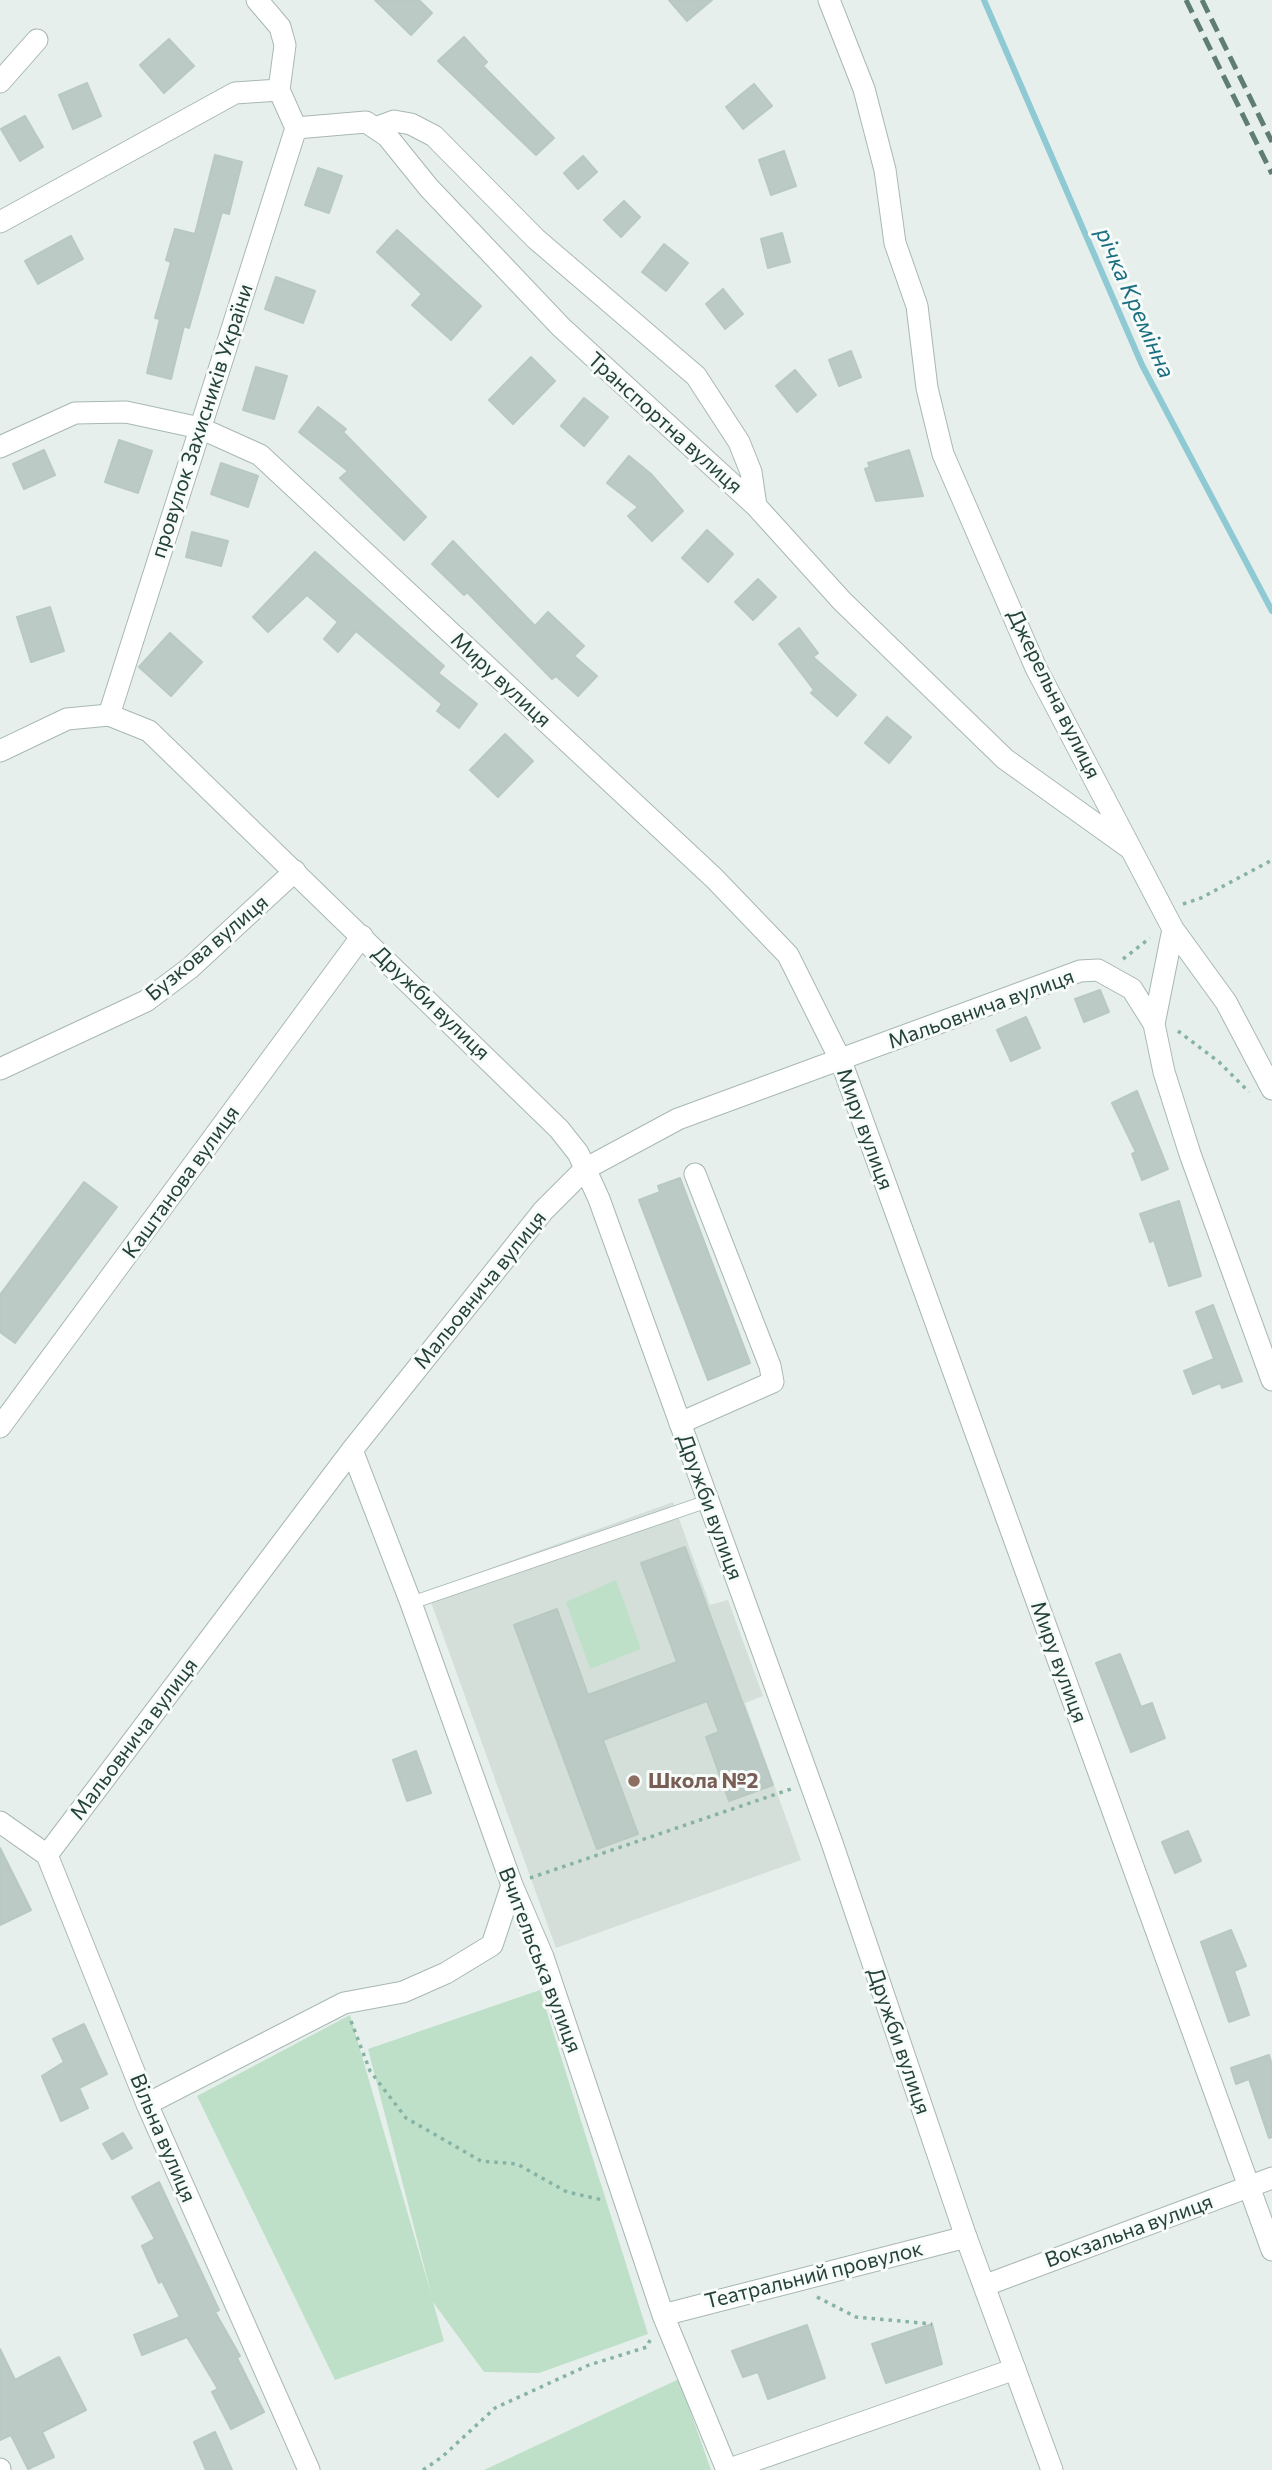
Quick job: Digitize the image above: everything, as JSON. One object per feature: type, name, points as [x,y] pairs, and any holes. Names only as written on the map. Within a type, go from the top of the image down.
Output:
[{"type":"street","points":[[257,0],[280,27],[285,45],[279,90],[296,128],[337,122],[366,122],[375,128],[394,121],[411,124],[434,136],[536,239],[696,376],[739,442],[751,472],[756,506]]},
{"type":"street","name":"Джерельна вулиця","points":[[829,0],[864,89],[885,170],[895,243],[917,306],[927,388],[943,454],[1036,668],[1168,921]]},
{"type":"street","points":[[0,82],[37,40]]},
{"type":"street","points":[[0,222],[235,93],[279,90]]},
{"type":"street","name":"провулок Захисників України","points":[[109,715],[296,128]]},
{"type":"street","name":"Транспортна вулиця","points":[[375,128],[387,136],[429,187],[561,327],[756,506],[842,601],[1005,759],[1133,851]]},
{"type":"street","name":"Миру вулиця","points":[[0,447],[75,413],[127,412],[200,428],[260,455],[714,878],[788,955],[841,1061],[1272,2250]]},
{"type":"street","points":[[0,751],[66,719],[109,715]]},
{"type":"street","name":"Дружби вулиця","points":[[109,715],[149,731],[559,1129],[578,1153],[680,1423],[810,1783],[966,2237],[986,2285],[1052,2470]]},
{"type":"street","name":"Бузкова вулиця","points":[[0,1069],[146,1002],[190,968],[295,871]]},
{"type":"street","points":[[1168,921],[1154,1024],[1164,1072],[1190,1154],[1272,1380]]},
{"type":"street","points":[[1168,921],[1226,1002],[1263,1093]]},
{"type":"street","name":"Каштанова вулиця","points":[[0,1427],[362,936]]},
{"type":"street","points":[[1098,970],[1132,989],[1154,1024]]},
{"type":"street","name":"Мальовнича вулиця","points":[[47,1855],[352,1450],[543,1211],[585,1169],[678,1119],[1080,971],[1098,970]]},
{"type":"street","points":[[680,1423],[773,1382],[771,1366],[695,1174]]},
{"type":"street","name":"Вчительська вулиця","points":[[352,1450],[411,1603],[512,1885],[542,1957],[629,2206],[663,2315],[727,2470]]},
{"type":"street","points":[[0,1822],[47,1855]]},
{"type":"street","name":"Вільна вулиця","points":[[47,1855],[147,2104],[309,2470]]},
{"type":"street","points":[[147,2104],[344,2003],[403,1992],[446,1973],[492,1945],[512,1885]]},
{"type":"street","name":"Вокзальна вулиця","points":[[986,2285],[1272,2178]]},
{"type":"street","name":"Театральний провулок","points":[[663,2315],[966,2237]]},
{"type":"street","points":[[727,2470],[1015,2369]]},
{"type":"lane","points":[[411,1603],[708,1501]]},
{"type":"path","points":[[1098,970],[1114,965],[1135,951],[1168,921],[1201,898],[1272,860]]},
{"type":"path","points":[[1154,1024],[1184,1033],[1263,1093]]},
{"type":"path","points":[[512,1885],[810,1783]]},
{"type":"path","points":[[344,2003],[370,2071],[406,2118],[481,2161],[517,2164],[567,2192],[629,2206]]},
{"type":"path","points":[[808,2295],[856,2317],[932,2324]]},
{"type":"path","points":[[423,2470],[442,2457],[495,2408],[589,2365],[647,2347],[663,2315]]},
{"type":"shaded area","name":"Школа №2","points":[[673,1502],[710,1605],[728,1600],[763,1696],[745,1703],[801,1860],[556,1948],[427,1591]]},
{"type":"green space","points":[[616,1580],[641,1649],[590,1669],[566,1602]]},
{"type":"green space","points":[[540,1990],[648,2334],[539,2373],[484,2372],[433,2302],[444,2341],[335,2380],[197,2096],[350,2015],[432,2297],[368,2049]]},
{"type":"green space","points":[[679,2379],[711,2470],[484,2470]]},
{"type":"building","points":[[375,0],[419,0],[432,13],[411,35]]},
{"type":"building","points":[[669,0],[712,0],[687,21]]},
{"type":"building","points":[[464,37],[487,62],[483,66],[554,138],[536,155],[438,61]]},
{"type":"building","points":[[169,39],[194,66],[164,93],[140,65]]},
{"type":"building","points":[[87,83],[101,116],[73,129],[59,95]]},
{"type":"building","points":[[754,84],[772,106],[743,129],[726,107]]},
{"type":"building","points":[[25,116],[43,147],[20,161],[1,129]]},
{"type":"building","points":[[784,151],[796,186],[771,195],[759,160]]},
{"type":"building","points":[[215,155],[242,162],[229,214],[222,212],[189,328],[184,326],[171,379],[147,373],[160,319],[155,318],[171,262],[166,260],[175,229],[195,234]]},
{"type":"building","points":[[583,156],[597,172],[578,189],[564,173]]},
{"type":"building","points":[[318,168],[342,176],[329,213],[305,205]]},
{"type":"building","points":[[624,201],[640,217],[621,237],[604,220]]},
{"type":"building","points":[[397,230],[481,306],[451,340],[412,305],[422,294],[377,252]]},
{"type":"building","points":[[782,233],[790,262],[768,268],[761,239]]},
{"type":"building","points":[[71,236],[83,259],[38,284],[25,261]]},
{"type":"building","points":[[664,244],[688,263],[666,291],[642,272]]},
{"type":"building","points":[[276,277],[315,291],[303,323],[265,309]]},
{"type":"building","points":[[723,289],[743,314],[725,329],[706,304]]},
{"type":"building","points":[[851,351],[861,377],[839,386],[829,360]]},
{"type":"building","points":[[531,357],[555,381],[513,424],[489,400]]},
{"type":"building","points":[[256,367],[287,376],[274,419],[243,410]]},
{"type":"building","points":[[795,370],[816,395],[797,412],[776,386]]},
{"type":"building","points":[[584,398],[608,417],[584,446],[561,426]]},
{"type":"building","points":[[318,407],[346,429],[343,432],[426,517],[404,540],[340,478],[348,471],[299,432]]},
{"type":"building","points":[[119,440],[152,451],[138,493],[105,482]]},
{"type":"building","points":[[44,450],[55,475],[24,489],[13,464]]},
{"type":"building","points":[[909,450],[923,496],[876,501],[865,469],[870,467],[868,463]]},
{"type":"building","points":[[629,456],[651,474],[683,511],[652,541],[628,516],[638,507],[607,483]]},
{"type":"building","points":[[221,463],[258,476],[248,507],[211,494]]},
{"type":"building","points":[[707,530],[733,554],[708,582],[682,558]]},
{"type":"building","points":[[192,532],[228,541],[221,566],[186,557]]},
{"type":"building","points":[[453,541],[535,626],[548,612],[584,646],[574,656],[597,676],[578,696],[556,676],[552,679],[467,592],[464,595],[432,564]]},
{"type":"building","points":[[315,552],[444,666],[438,673],[477,704],[459,728],[437,711],[442,704],[356,631],[338,652],[324,639],[338,622],[307,595],[268,632],[253,617]]},
{"type":"building","points":[[758,579],[776,597],[753,620],[735,602]]},
{"type":"building","points":[[50,607],[64,651],[31,662],[17,617]]},
{"type":"building","points":[[799,628],[818,653],[813,657],[856,695],[837,716],[811,693],[814,690],[779,644]]},
{"type":"building","points":[[170,633],[202,662],[171,696],[139,667]]},
{"type":"building","points":[[887,717],[911,737],[889,763],[865,743]]},
{"type":"building","points":[[505,734],[533,761],[498,797],[470,770]]},
{"type":"building","points":[[1100,990],[1109,1012],[1084,1022],[1075,999]]},
{"type":"building","points":[[1026,1017],[1040,1048],[1011,1061],[997,1030]]},
{"type":"building","points":[[1137,1091],[1168,1169],[1142,1180],[1132,1154],[1136,1152],[1112,1103]]},
{"type":"building","points":[[680,1178],[750,1363],[708,1380],[639,1200],[660,1192],[658,1186]]},
{"type":"building","points":[[84,1182],[117,1207],[15,1343],[0,1332],[0,1295]]},
{"type":"building","points":[[1179,1201],[1201,1276],[1169,1286],[1154,1240],[1150,1242],[1140,1214]]},
{"type":"building","points":[[1213,1305],[1242,1381],[1222,1388],[1220,1383],[1193,1394],[1184,1371],[1214,1359],[1196,1312]]},
{"type":"building","points":[[685,1547],[773,1785],[729,1801],[706,1737],[719,1732],[707,1701],[603,1740],[638,1834],[597,1849],[514,1625],[557,1609],[588,1695],[677,1662],[641,1563]]},
{"type":"building","points":[[1120,1654],[1141,1707],[1152,1703],[1165,1738],[1131,1752],[1096,1663]]},
{"type":"building","points":[[416,1751],[431,1793],[407,1801],[393,1760]]},
{"type":"building","points":[[1188,1831],[1201,1861],[1175,1873],[1162,1842]]},
{"type":"building","points":[[0,1848],[31,1910],[0,1925]]},
{"type":"building","points":[[1231,1930],[1246,1966],[1234,1971],[1249,2015],[1229,2022],[1201,1942]]},
{"type":"building","points":[[84,2024],[107,2074],[79,2088],[88,2108],[61,2121],[42,2076],[64,2062],[53,2039]]},
{"type":"building","points":[[1269,2055],[1272,2065],[1272,2137],[1269,2138],[1249,2079],[1236,2084],[1231,2068]]},
{"type":"building","points":[[123,2133],[132,2148],[112,2159],[103,2144]]},
{"type":"building","points":[[159,2182],[219,2310],[215,2312],[240,2356],[237,2358],[264,2412],[231,2429],[212,2392],[218,2389],[187,2337],[142,2355],[134,2335],[180,2317],[162,2281],[159,2283],[142,2246],[155,2239],[132,2197]]},
{"type":"building","points":[[932,2324],[942,2364],[886,2383],[872,2344]]},
{"type":"building","points":[[807,2325],[825,2378],[768,2399],[758,2372],[743,2377],[732,2351]]},
{"type":"building","points":[[0,2349],[15,2380],[59,2357],[86,2410],[42,2432],[54,2457],[28,2469],[11,2435],[0,2440]]},
{"type":"building","points":[[215,2432],[232,2470],[206,2470],[194,2442]]},
{"type":"waterway","name":"річка Кремінна","points":[[984,0],[1142,365],[1272,611]]},
{"type":"railway","points":[[1186,0],[1272,174]]},
{"type":"railway","points":[[1202,0],[1272,142]]},
{"type":"place","name":"Школа №2","points":[[634,1781]]}]
